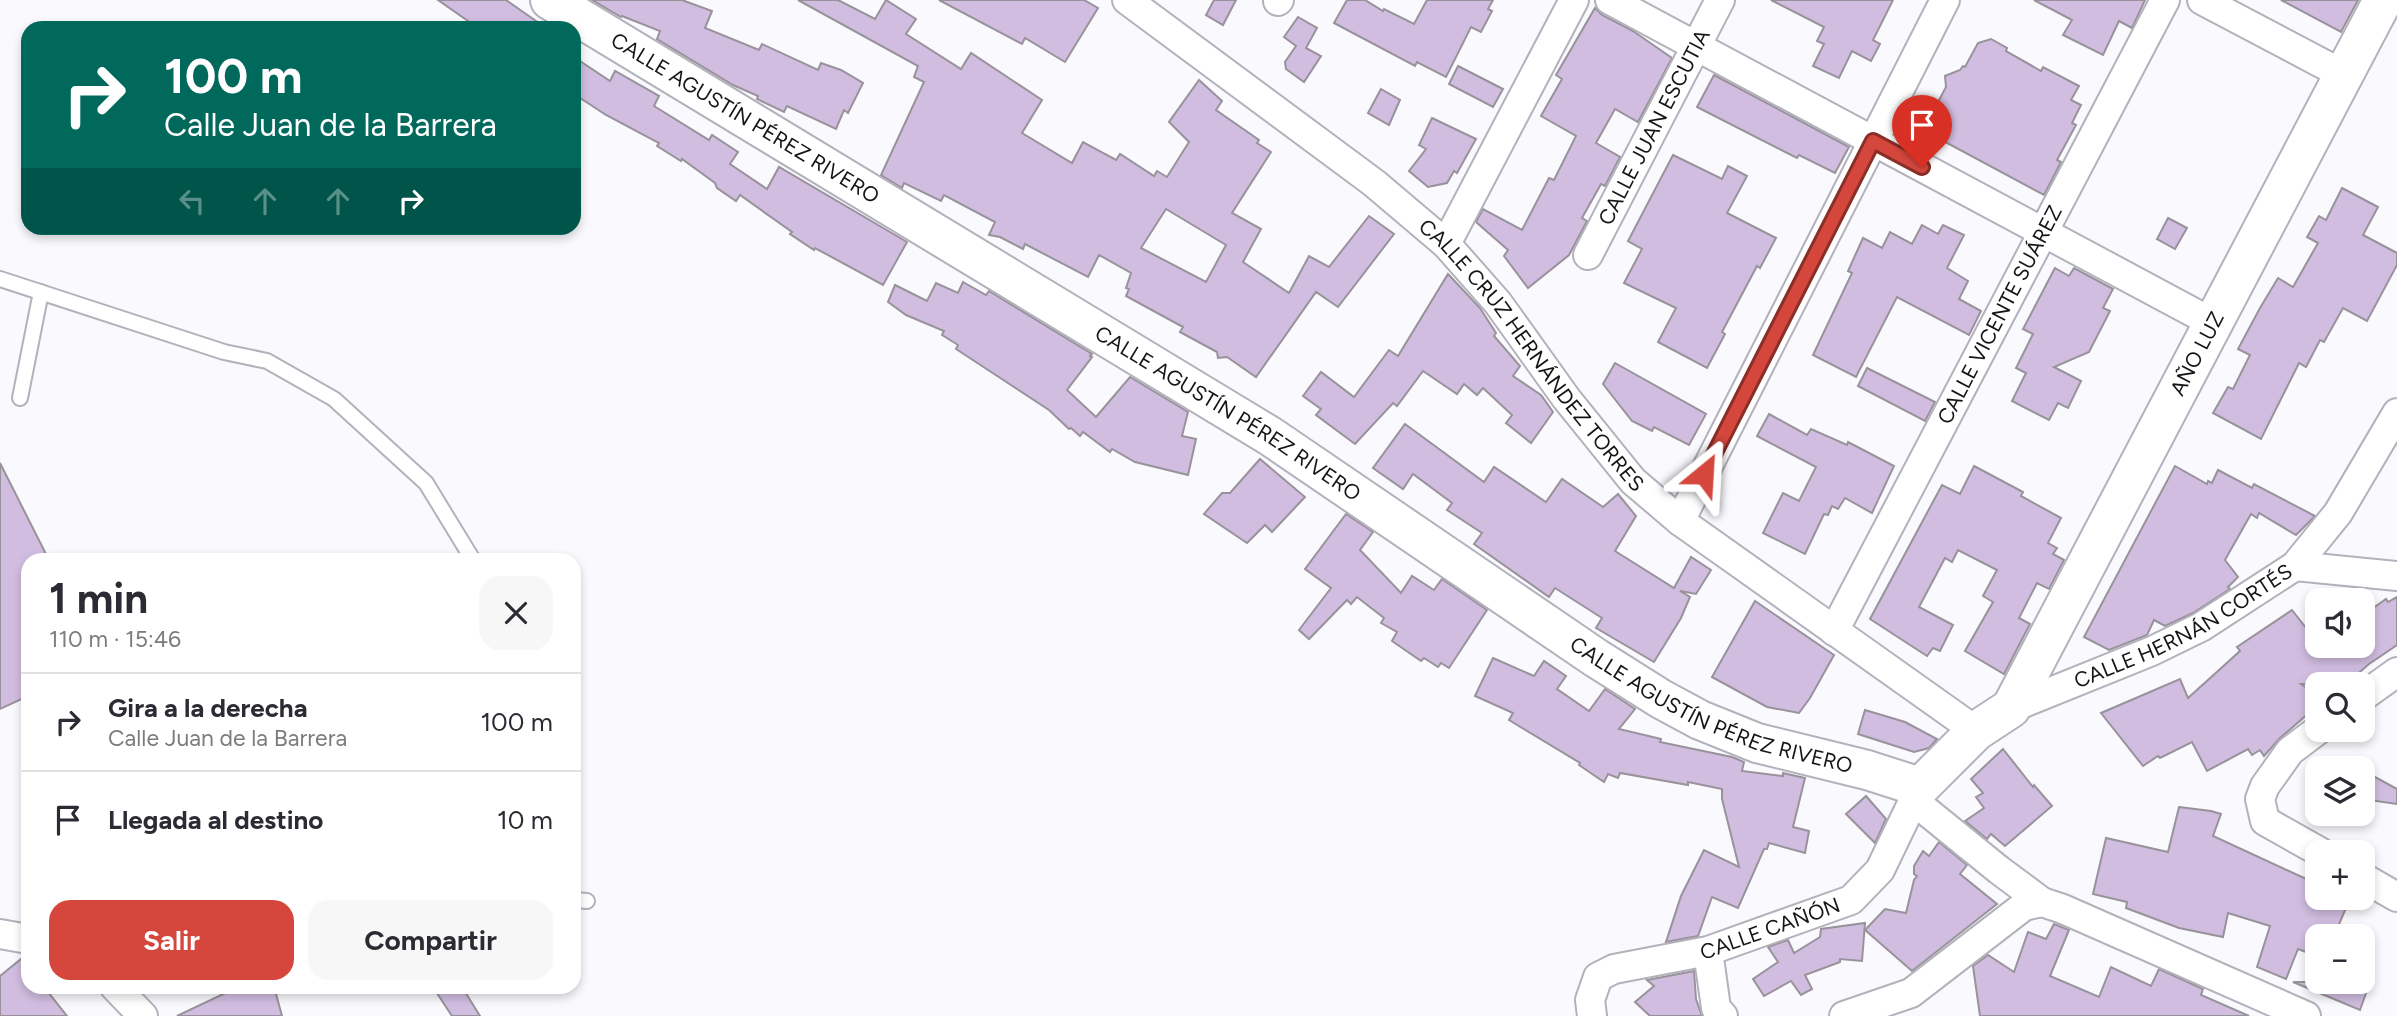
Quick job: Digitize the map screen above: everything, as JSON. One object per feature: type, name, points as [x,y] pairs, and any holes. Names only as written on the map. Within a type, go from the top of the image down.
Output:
[{"type":"main road","name":"CALLE AGUSTÍN PÉREZ RIVERO","points":[[550,0],[1270,436],[1596,658],[1661,699],[1700,720],[1757,743],[1867,770],[1917,794]]},
{"type":"main road","name":"AÑO LUZ","points":[[2011,708],[2383,0]]},
{"type":"main road","name":"CALLE HERNÁN CORTÉS","points":[[1917,794],[1976,731],[2011,708]]},
{"type":"street","name":"CALLE CRUZ HERNÁNDEZ TORRES","points":[[1127,0],[1374,183],[1446,244],[1498,303],[1566,398],[1633,481],[1680,521],[1976,731]]},
{"type":"street","points":[[1446,244],[1574,0]]},
{"type":"street","points":[[1610,0],[2213,323]]},
{"type":"street","name":"CALLE JUAN ESCUTIA","points":[[1588,255],[1720,0]]},
{"type":"street","points":[[1680,521],[1945,0]]},
{"type":"street","name":"CALLE VICENTE SUÁREZ","points":[[1833,631],[2165,0]]},
{"type":"street","points":[[2202,0],[2344,75]]},
{"type":"street","name":"CALLE HERNÁN CORTÉS","points":[[2011,708],[2152,651],[2201,627],[2295,566],[2338,513],[2397,412]]},
{"type":"street","points":[[2295,566],[2397,576]]},
{"type":"street","points":[[2377,696],[2397,672]]},
{"type":"street","points":[[2305,740],[2290,751],[2264,786],[2260,799],[2265,821],[2305,844]]},
{"type":"street","name":"CALLE AGUSTÍN PÉREZ RIVERO","points":[[1917,794],[1999,870],[2042,902],[2306,1016]]},
{"type":"street","name":"CALLE CAÑÓN","points":[[1592,1016],[1590,1000],[1598,977],[1614,969],[1708,951],[1851,900],[1880,870],[1917,794]]},
{"type":"street","points":[[2375,884],[2397,897]]},
{"type":"street","points":[[1843,1016],[1911,993],[2024,905],[2042,902]]},
{"type":"street","points":[[0,934],[21,938]]},
{"type":"street","points":[[1708,951],[1716,1007],[1723,1016]]},
{"type":"street","points":[[122,994],[143,1016]]},
{"type":"lane","points":[[0,279],[224,352],[267,361],[334,399],[426,483],[469,553]]},
{"type":"lane","points":[[20,398],[41,292]]},
{"type":"building","points":[[438,0],[506,0],[536,21],[468,21]]},
{"type":"building","points":[[592,0],[682,0],[712,11],[705,28],[759,50],[762,44],[818,70],[821,63],[841,70],[863,83],[848,113],[844,110],[836,129],[787,106],[784,112],[757,99],[758,96],[733,85],[657,39],[660,31],[621,17]]},
{"type":"building","points":[[798,0],[838,0],[875,19],[886,0],[916,19],[906,34],[961,69],[971,53],[1042,100],[1022,133],[1072,163],[1083,142],[1116,160],[1120,154],[1154,176],[1157,171],[1167,177],[1189,142],[1169,122],[1199,80],[1222,101],[1216,110],[1259,140],[1257,143],[1271,152],[1232,213],[1261,229],[1243,262],[1289,293],[1309,256],[1329,267],[1369,216],[1394,234],[1338,307],[1316,292],[1256,377],[1227,357],[1218,358],[1217,352],[1180,332],[1183,327],[1126,296],[1131,273],[1099,255],[1088,277],[1025,244],[1023,249],[1000,237],[989,235],[995,222],[944,195],[941,201],[904,183],[902,188],[881,175],[924,82],[914,77],[918,66]],"holes":[[[1166,209],[1226,245],[1206,282],[1141,248]]]},
{"type":"building","points":[[939,0],[1084,0],[1098,8],[1065,62],[1025,38],[1022,44]]},
{"type":"building","points":[[1214,0],[1236,0],[1223,25],[1206,15]]},
{"type":"building","points":[[1347,0],[1365,0],[1414,24],[1427,0],[1493,0],[1488,9],[1492,11],[1481,32],[1471,27],[1446,77],[1417,62],[1415,66],[1334,23]]},
{"type":"building","points":[[1771,0],[1893,0],[1873,40],[1880,44],[1871,61],[1852,51],[1839,78],[1813,66],[1824,44],[1817,41],[1824,27]]},
{"type":"building","points":[[2034,0],[2145,0],[2132,28],[2119,21],[2103,55],[2063,35],[2072,20]]},
{"type":"building","points":[[2281,0],[2358,0],[2341,32]]},
{"type":"building","points":[[1595,8],[1672,58],[1638,122],[1615,109],[1596,143],[1620,157],[1605,186],[1601,184],[1582,218],[1587,221],[1569,255],[1528,288],[1504,256],[1508,250],[1476,222],[1483,209],[1522,230],[1549,178],[1554,180],[1576,136],[1541,116],[1562,79],[1556,75]]},
{"type":"building","points":[[1298,17],[1317,28],[1306,48],[1321,56],[1304,82],[1286,69],[1285,62],[1296,46],[1284,37]]},
{"type":"building","points":[[1991,39],[2041,71],[2043,67],[2079,86],[2071,100],[2081,105],[2072,123],[2076,125],[2057,160],[2061,162],[2044,195],[1923,130],[1946,87],[1945,76],[1965,67],[1978,43]]},
{"type":"building","points":[[581,62],[610,81],[615,71],[659,96],[654,106],[709,140],[712,135],[738,152],[730,164],[767,189],[779,167],[907,242],[883,285],[815,248],[814,250],[740,195],[736,201],[682,159],[681,161],[657,146],[659,143],[581,99]]},
{"type":"building","points":[[1458,66],[1503,89],[1493,107],[1449,84]]},
{"type":"building","points":[[1714,75],[1849,147],[1835,173],[1799,155],[1797,158],[1697,107]]},
{"type":"building","points":[[1381,89],[1400,100],[1389,125],[1368,113]]},
{"type":"building","points":[[1432,118],[1476,139],[1457,173],[1454,171],[1447,183],[1428,187],[1409,171],[1426,149],[1419,145]]},
{"type":"building","points":[[1673,155],[1722,179],[1728,166],[1747,176],[1727,213],[1776,238],[1760,268],[1757,266],[1722,332],[1725,334],[1707,368],[1658,342],[1676,308],[1624,283],[1642,249],[1628,241]]},
{"type":"building","points":[[2342,188],[2378,207],[2363,235],[2397,253],[2397,265],[2367,321],[2343,308],[2324,342],[2320,340],[2306,367],[2299,363],[2261,439],[2213,413],[2228,387],[2233,389],[2250,355],[2238,349],[2260,308],[2278,278],[2293,287],[2318,243],[2307,237],[2319,216],[2326,220]]},
{"type":"building","points":[[2168,218],[2187,228],[2175,249],[2157,239]]},
{"type":"building","points":[[1922,225],[1938,234],[1943,225],[1964,235],[1947,268],[1968,281],[1959,299],[1981,311],[1969,335],[1897,297],[1856,377],[1813,355],[1852,273],[1848,271],[1863,238],[1882,248],[1890,232],[1912,244]]},
{"type":"building","points":[[2055,268],[2069,276],[2074,268],[2113,289],[2103,308],[2110,311],[2089,352],[2054,367],[2081,381],[2068,408],[2058,403],[2049,420],[2012,401],[2026,373],[2016,368],[2033,334],[2023,329]]},
{"type":"building","points":[[1448,274],[1480,308],[1496,333],[1494,336],[1520,366],[1513,376],[1541,395],[1553,412],[1531,443],[1506,423],[1512,415],[1483,388],[1477,395],[1464,384],[1457,394],[1423,371],[1397,406],[1393,403],[1355,444],[1316,415],[1321,409],[1303,396],[1321,372],[1354,397],[1389,350],[1398,356]]},
{"type":"building","points":[[963,282],[986,295],[989,291],[1092,354],[1067,390],[1096,417],[1130,377],[1188,412],[1182,436],[1196,439],[1188,475],[1135,462],[1112,449],[1110,452],[1083,432],[1080,436],[1049,410],[956,349],[958,345],[942,335],[944,331],[906,315],[888,302],[895,285],[927,301],[936,283],[958,293]]},
{"type":"building","points":[[1615,363],[1706,414],[1689,445],[1654,427],[1652,431],[1632,421],[1603,384]]},
{"type":"building","points":[[1867,368],[1935,402],[1925,421],[1858,386]]},
{"type":"building","points":[[1769,414],[1807,435],[1811,429],[1847,445],[1848,442],[1894,466],[1872,513],[1845,498],[1838,509],[1832,506],[1828,515],[1824,514],[1805,554],[1763,533],[1783,493],[1799,501],[1816,467],[1757,436]]},
{"type":"building","points":[[1405,424],[1484,482],[1494,467],[1546,502],[1562,479],[1603,507],[1618,494],[1636,516],[1615,551],[1674,588],[1691,557],[1711,570],[1696,594],[1680,591],[1690,597],[1681,618],[1654,662],[1596,628],[1602,618],[1555,588],[1549,597],[1474,544],[1482,533],[1447,510],[1452,503],[1413,474],[1403,489],[1373,468]]},
{"type":"building","points":[[1260,459],[1305,497],[1272,532],[1265,525],[1247,543],[1204,514],[1222,493],[1230,493]]},
{"type":"building","points":[[0,463],[45,553],[21,553],[21,699],[0,709]]},
{"type":"building","points":[[1974,466],[2023,492],[2021,496],[2061,518],[2048,543],[2057,548],[2053,554],[2064,560],[2049,589],[2037,583],[2019,618],[2030,624],[2004,674],[1965,651],[1993,602],[1983,596],[1997,570],[1958,550],[1952,562],[1945,558],[1919,607],[1953,625],[1940,651],[1933,648],[1927,656],[1870,619],[1942,485],[1960,494]]},
{"type":"building","points":[[2175,466],[2207,484],[2208,481],[2212,483],[2218,470],[2252,488],[2254,484],[2315,516],[2296,535],[2259,513],[2257,518],[2251,514],[2225,560],[2238,577],[2228,587],[2230,589],[2193,613],[2165,626],[2154,620],[2147,635],[2109,650],[2084,637]]},
{"type":"building","points":[[1346,514],[1373,532],[1360,550],[1401,593],[1412,576],[1434,590],[1442,579],[1487,610],[1449,668],[1441,663],[1438,667],[1424,658],[1421,661],[1392,641],[1397,632],[1381,623],[1384,618],[1357,597],[1351,604],[1347,600],[1309,639],[1299,630],[1331,588],[1305,569]]},
{"type":"building","points":[[2397,597],[2397,645],[2360,672],[2305,672],[2305,684],[2301,684],[2305,687],[2305,716],[2264,756],[2260,750],[2252,755],[2248,749],[2207,771],[2192,742],[2160,758],[2158,756],[2143,766],[2101,713],[2180,679],[2188,698],[2240,651],[2237,647],[2292,610],[2305,627],[2305,658],[2375,658],[2375,607],[2386,599],[2388,602]]},
{"type":"building","points":[[1755,601],[1834,655],[1799,713],[1767,707],[1712,677]]},
{"type":"building","points":[[1493,658],[1534,676],[1544,661],[1566,676],[1557,689],[1589,711],[1605,689],[1635,709],[1619,729],[1661,739],[1660,742],[1732,757],[1744,762],[1742,771],[1783,776],[1783,773],[1805,778],[1793,827],[1809,831],[1805,853],[1769,843],[1738,908],[1712,897],[1698,936],[1666,942],[1681,896],[1704,850],[1739,867],[1722,799],[1722,789],[1620,773],[1618,778],[1608,774],[1604,782],[1579,765],[1580,763],[1509,720],[1513,713],[1475,696]]},
{"type":"building","points":[[1865,710],[1905,722],[1937,739],[1929,748],[1914,752],[1858,734]]},
{"type":"building","points":[[2003,749],[2052,806],[2005,846],[1991,834],[1987,839],[1965,821],[1984,808],[1976,797],[1983,793],[1971,779]]},
{"type":"building","points":[[2375,777],[2397,789],[2397,804],[2375,801]]},
{"type":"building","points":[[1866,796],[1886,819],[1875,843],[1846,814]]},
{"type":"building","points":[[2179,807],[2221,814],[2213,836],[2305,878],[2305,910],[2345,910],[2339,924],[2305,924],[2305,952],[2298,949],[2286,979],[2257,967],[2270,926],[2228,913],[2223,937],[2179,928],[2126,908],[2127,902],[2093,894],[2106,838],[2168,852]]},
{"type":"building","points":[[1939,842],[1967,865],[1960,874],[1997,904],[1912,971],[1865,930],[1885,909],[1906,913],[1917,876],[1914,874],[1914,866],[1923,851],[1929,856]]},
{"type":"building","points":[[1865,923],[1862,961],[1840,959],[1840,962],[1805,975],[1812,989],[1801,995],[1791,981],[1764,996],[1753,979],[1778,962],[1768,947],[1788,940],[1794,953],[1820,937],[1821,929]]},
{"type":"building","points":[[2054,924],[2069,930],[2050,976],[2099,997],[2111,967],[2151,986],[2159,969],[2203,989],[2201,995],[2249,1016],[1980,1016],[1973,966],[1988,955],[2014,972],[2028,932],[2046,939]]},
{"type":"building","points":[[21,959],[21,994],[50,994],[67,1016],[0,1016],[0,976]]},
{"type":"building","points":[[1694,971],[1696,999],[1702,1016],[1650,1016],[1635,1002],[1654,986],[1647,980]]},
{"type":"building","points":[[223,994],[276,994],[282,1016],[177,1016]]},
{"type":"building","points":[[438,994],[466,994],[480,1016],[452,1016]]},
{"type":"building","points":[[2322,994],[2366,994],[2360,1010]]},
{"type":"route","points":[[1704,474],[1873,141],[1922,167]]}]
